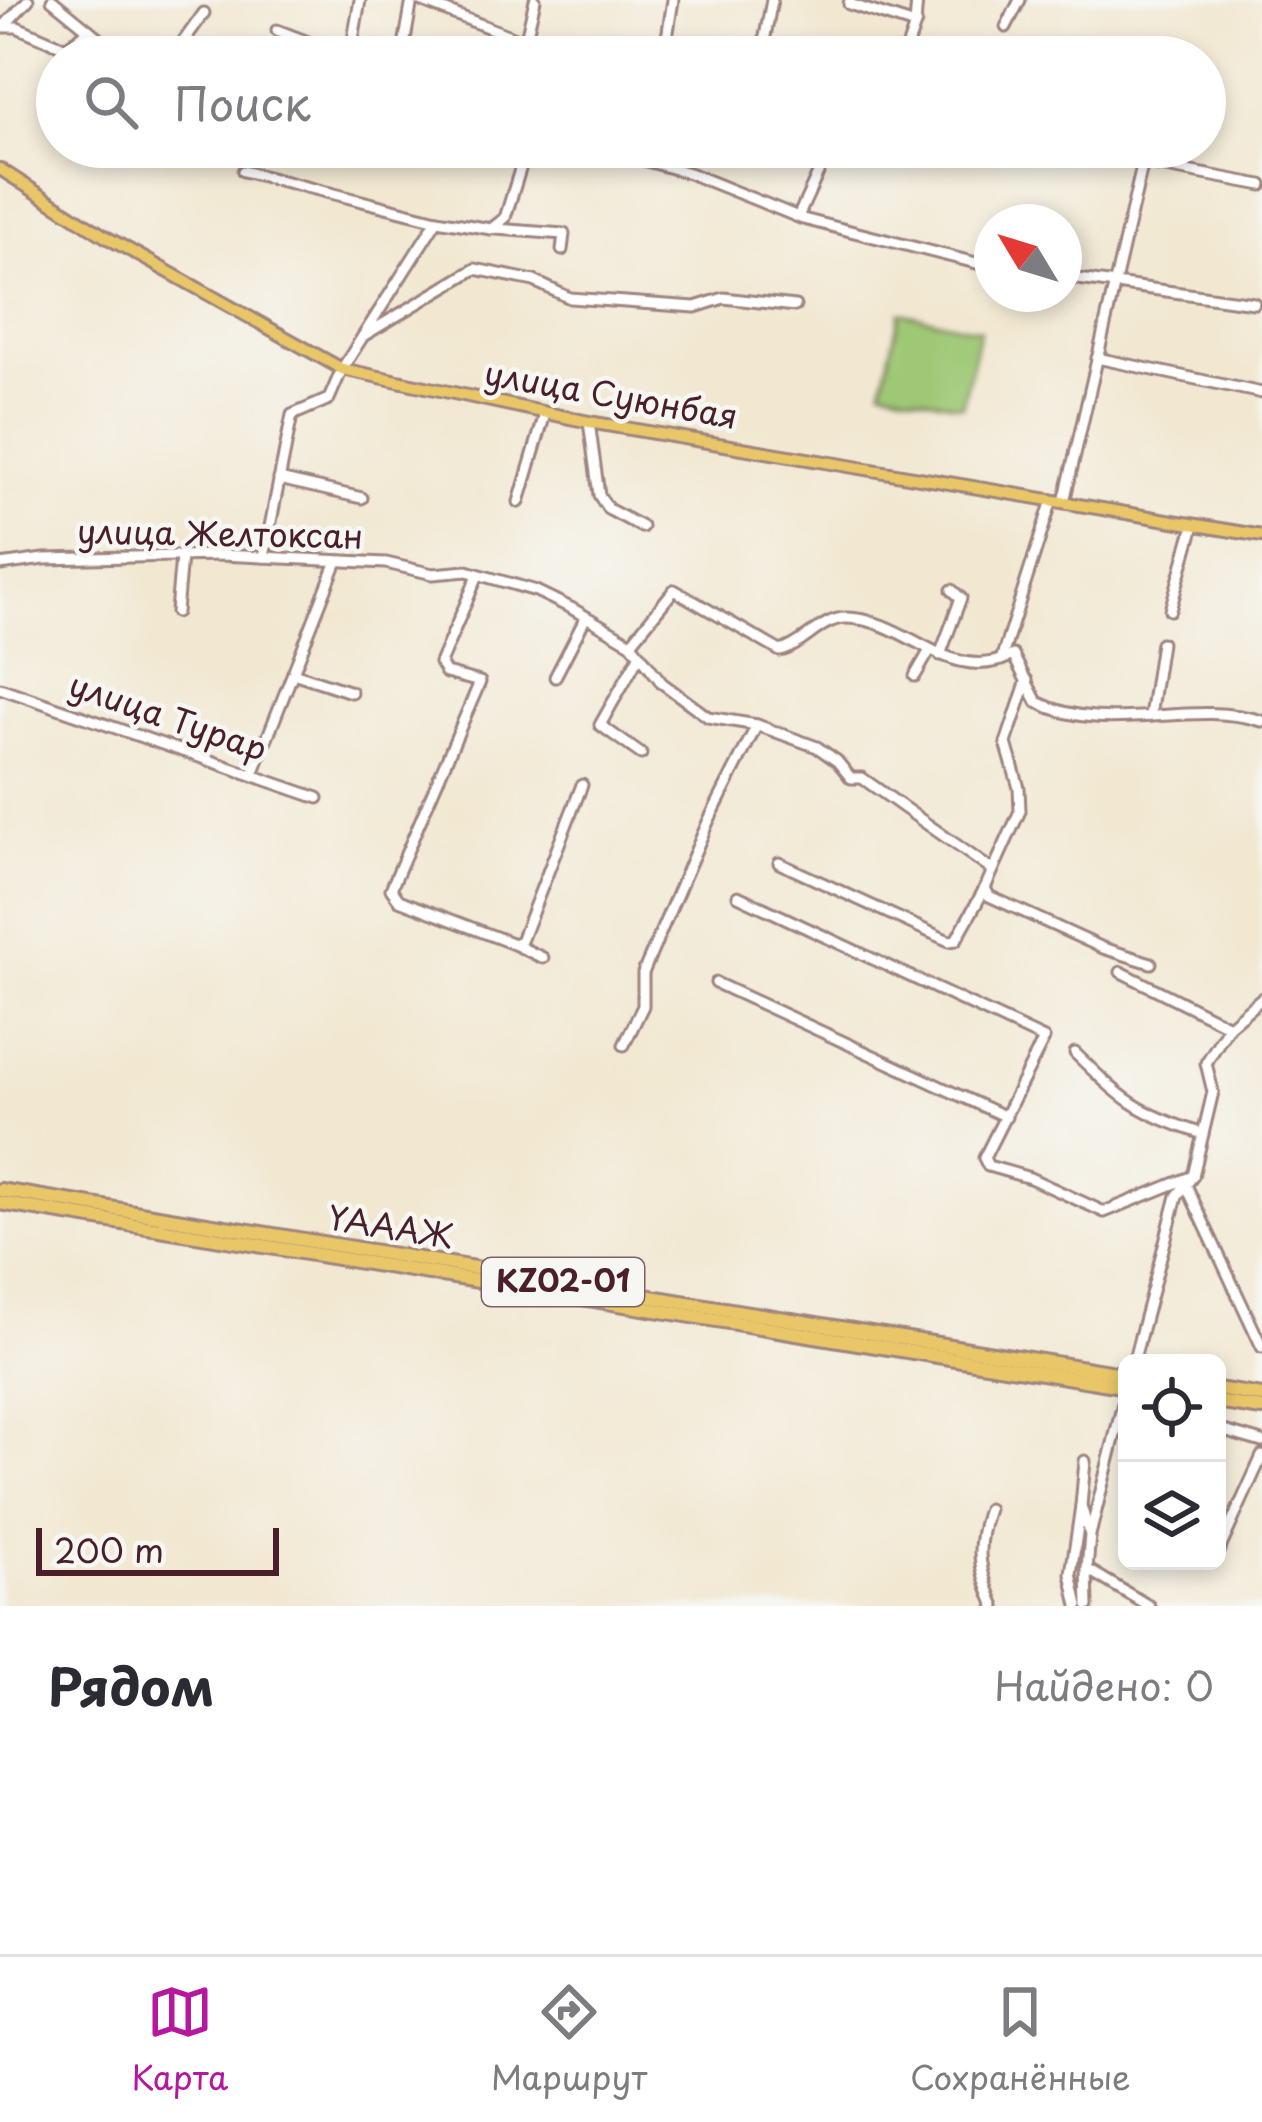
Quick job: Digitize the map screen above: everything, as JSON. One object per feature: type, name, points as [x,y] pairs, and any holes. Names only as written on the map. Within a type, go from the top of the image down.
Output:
[{"type":"highway","name":"ҮАААЖ","points":[[0,1190],[1118,1374]]},
{"type":"highway","name":"ҮАААЖ","points":[[0,1203],[1118,1402]]},
{"type":"highway","points":[[1226,1390],[1262,1396]]},
{"type":"highway","points":[[1226,1403],[1262,1409]]},
{"type":"main road","name":"улица Суюнбая","points":[[1,171],[106,237],[342,368],[544,414],[1262,536]]},
{"type":"street","points":[[2,27],[28,0]]},
{"type":"street","points":[[52,0],[96,36]]},
{"type":"street","points":[[354,36],[361,0]]},
{"type":"street","points":[[407,36],[415,0],[444,5],[510,36]]},
{"type":"street","points":[[527,36],[535,0]]},
{"type":"street","points":[[667,36],[673,0]]},
{"type":"street","points":[[765,36],[772,0]]},
{"type":"street","points":[[850,0],[849,4],[915,25]]},
{"type":"street","points":[[911,36],[920,0]]},
{"type":"street","points":[[1006,27],[1020,0]]},
{"type":"street","points":[[187,36],[204,13]]},
{"type":"street","points":[[2,27],[17,27],[38,36]]},
{"type":"street","points":[[81,36],[89,30]]},
{"type":"street","points":[[278,30],[293,36]]},
{"type":"street","points":[[496,229],[505,218],[520,168]]},
{"type":"street","points":[[674,168],[798,217],[974,261]]},
{"type":"street","points":[[798,217],[820,168]]},
{"type":"street","points":[[1000,662],[1058,501],[1142,168]]},
{"type":"street","points":[[1174,168],[1262,185]]},
{"type":"street","points":[[244,171],[437,220],[564,234],[562,250]]},
{"type":"street","points":[[264,557],[292,415],[325,404],[342,368],[437,220]]},
{"type":"street","points":[[363,336],[475,269],[534,281],[570,298],[695,307],[724,298],[795,306]]},
{"type":"street","points":[[1082,280],[1254,303]]},
{"type":"street","points":[[1097,358],[1262,393]]},
{"type":"street","points":[[519,502],[544,414]]},
{"type":"street","points":[[589,422],[599,495],[608,509],[642,527]]},
{"type":"street","points":[[278,478],[362,498]]},
{"type":"street","points":[[1170,610],[1194,525]]},
{"type":"street","points":[[176,612],[182,557]]},
{"type":"street","name":"улица Желтоксан","points":[[0,565],[44,559],[264,557],[386,563],[433,574],[456,569],[536,591],[631,643],[662,683],[708,717],[757,725],[817,748],[851,778],[862,778],[992,870]]},
{"type":"street","points":[[253,774],[337,561]]},
{"type":"street","points":[[478,575],[440,663],[446,673],[480,682],[391,889],[399,900],[543,958]]},
{"type":"street","points":[[631,643],[674,590],[780,650],[840,618],[896,632],[971,665],[1000,662],[1013,655],[1042,705],[1084,718],[1204,712],[1262,721]]},
{"type":"street","points":[[915,676],[935,653],[962,598],[952,590]]},
{"type":"street","points":[[555,677],[586,617]]},
{"type":"street","points":[[1150,716],[1161,643]]},
{"type":"street","points":[[640,654],[600,725],[641,754]]},
{"type":"street","points":[[293,673],[351,692]]},
{"type":"street","points":[[779,863],[949,941],[956,940],[1020,811],[1006,743],[1027,680]]},
{"type":"street","name":"улица Турар","points":[[0,688],[318,798]]},
{"type":"street","points":[[624,1045],[643,1006],[641,988],[650,956],[707,822],[757,725]]},
{"type":"street","points":[[514,944],[521,941],[582,785]]},
{"type":"street","points":[[985,888],[989,896],[1103,949],[1151,963]]},
{"type":"street","points":[[738,896],[1044,1039],[984,1158],[988,1166],[1030,1178],[1104,1212],[1190,1181]]},
{"type":"street","points":[[1120,972],[1229,1026]]},
{"type":"street","points":[[716,983],[1006,1117]]},
{"type":"street","points":[[1134,1354],[1177,1196],[1190,1181],[1203,1134],[1213,1092],[1206,1063],[1229,1026],[1262,998]]},
{"type":"street","points":[[1075,1053],[1125,1101],[1149,1116],[1203,1134]]},
{"type":"street","points":[[1190,1181],[1262,1347]]},
{"type":"street","points":[[1088,1606],[1090,1535],[1118,1429]]},
{"type":"street","points":[[1226,1432],[1262,1442]]},
{"type":"street","points":[[1226,1535],[1262,1456]]},
{"type":"street","points":[[1078,1606],[1071,1574],[1085,1460]]},
{"type":"street","points":[[1082,1506],[1090,1535]]},
{"type":"street","points":[[988,1509],[977,1543],[995,1606]]},
{"type":"street","points":[[1088,1569],[1149,1606]]},
{"type":"green space","points":[[900,312],[980,330],[962,406],[882,388]]}]
